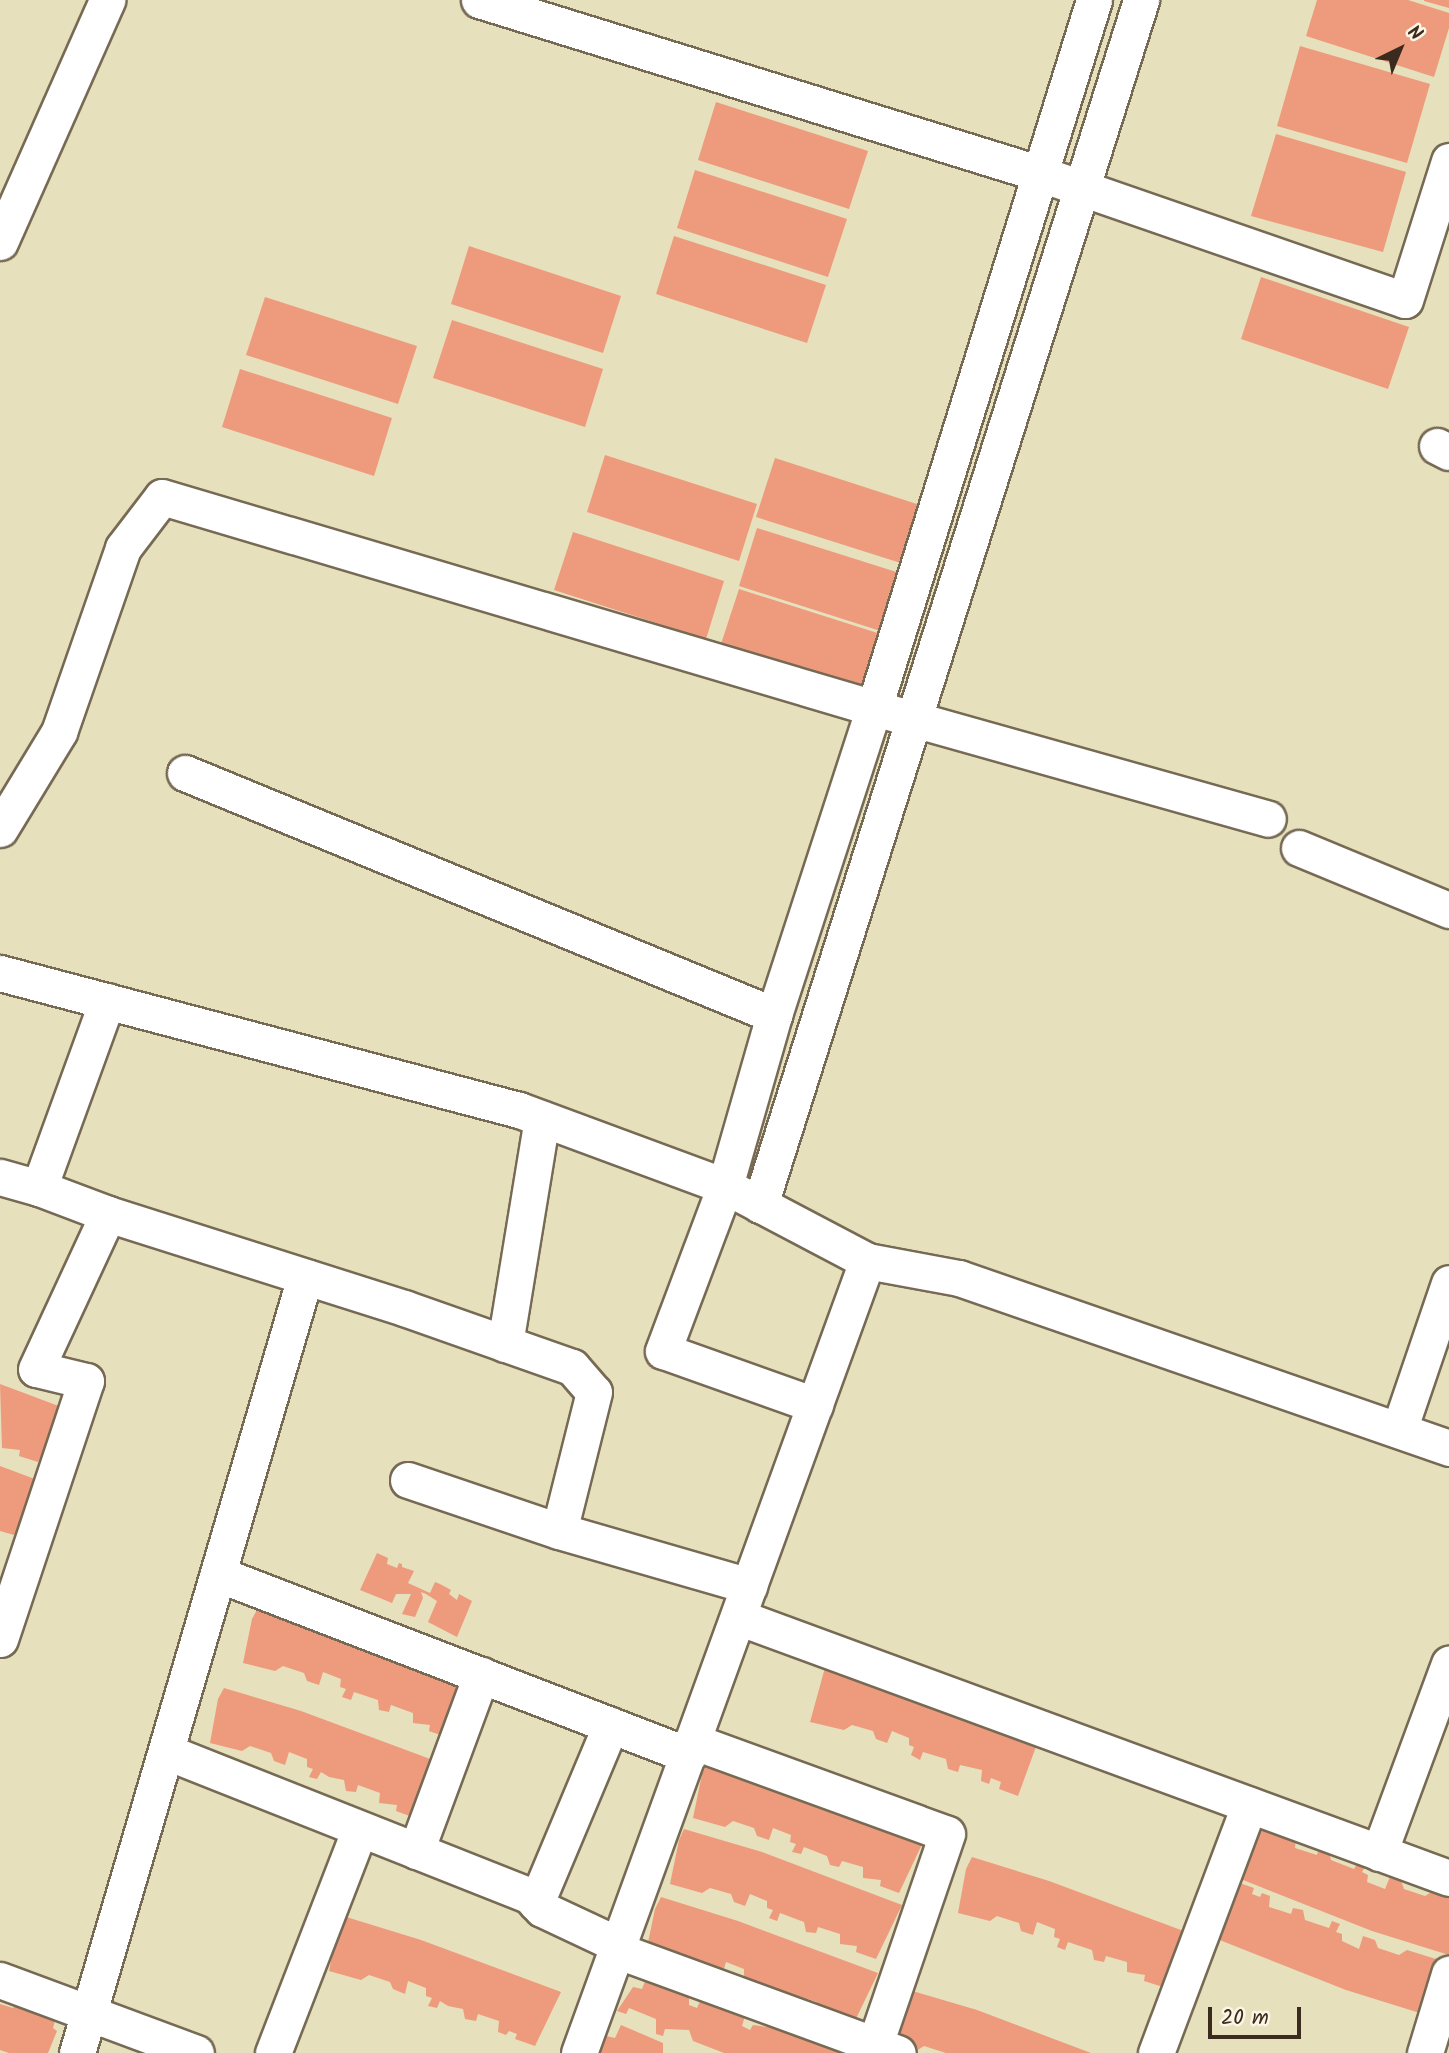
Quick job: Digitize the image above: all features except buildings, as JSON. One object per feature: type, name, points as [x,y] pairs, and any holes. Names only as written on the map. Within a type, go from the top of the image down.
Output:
[{"type":"street","points":[[0,242],[107,0]]},
{"type":"street","points":[[479,0],[1038,173],[1405,300],[1449,161]]},
{"type":"street","points":[[815,1405],[663,1351],[725,1186],[774,1015],[874,708],[1038,173],[1094,0]]},
{"type":"street","points":[[760,1205],[1141,0]]},
{"type":"street","points":[[0,829],[59,732],[123,548],[162,497],[874,708],[1268,819]]},
{"type":"street","points":[[185,773],[774,1015]]},
{"type":"street","points":[[1299,848],[1449,910]]},
{"type":"street","points":[[0,973],[542,1119],[725,1186],[867,1261],[960,1278],[1449,1448]]},
{"type":"street","points":[[39,1188],[107,1001]]},
{"type":"street","points":[[505,1344],[542,1119]]},
{"type":"street","points":[[0,1177],[572,1367],[594,1392],[559,1531]]},
{"type":"street","points":[[0,1639],[86,1381],[36,1369],[108,1214]]},
{"type":"street","points":[[579,2053],[867,1261]]},
{"type":"street","points":[[77,2053],[305,1277]]},
{"type":"street","points":[[1399,1430],[1449,1283]]},
{"type":"street","points":[[408,1480],[559,1531],[743,1601],[1249,1805],[1449,1878]]},
{"type":"street","points":[[167,1752],[529,1895],[542,1909],[618,1947],[886,2048],[947,1834],[690,1748],[611,1725],[218,1574]]},
{"type":"street","points":[[1379,1853],[1449,1664]]},
{"type":"street","points":[[416,1851],[481,1675]]},
{"type":"street","points":[[536,1903],[611,1725]]},
{"type":"street","points":[[1156,2053],[1249,1805]]},
{"type":"street","points":[[273,2053],[360,1829]]},
{"type":"street","points":[[1425,2053],[1449,1974]]},
{"type":"street","points":[[0,1980],[196,2053]]}]
